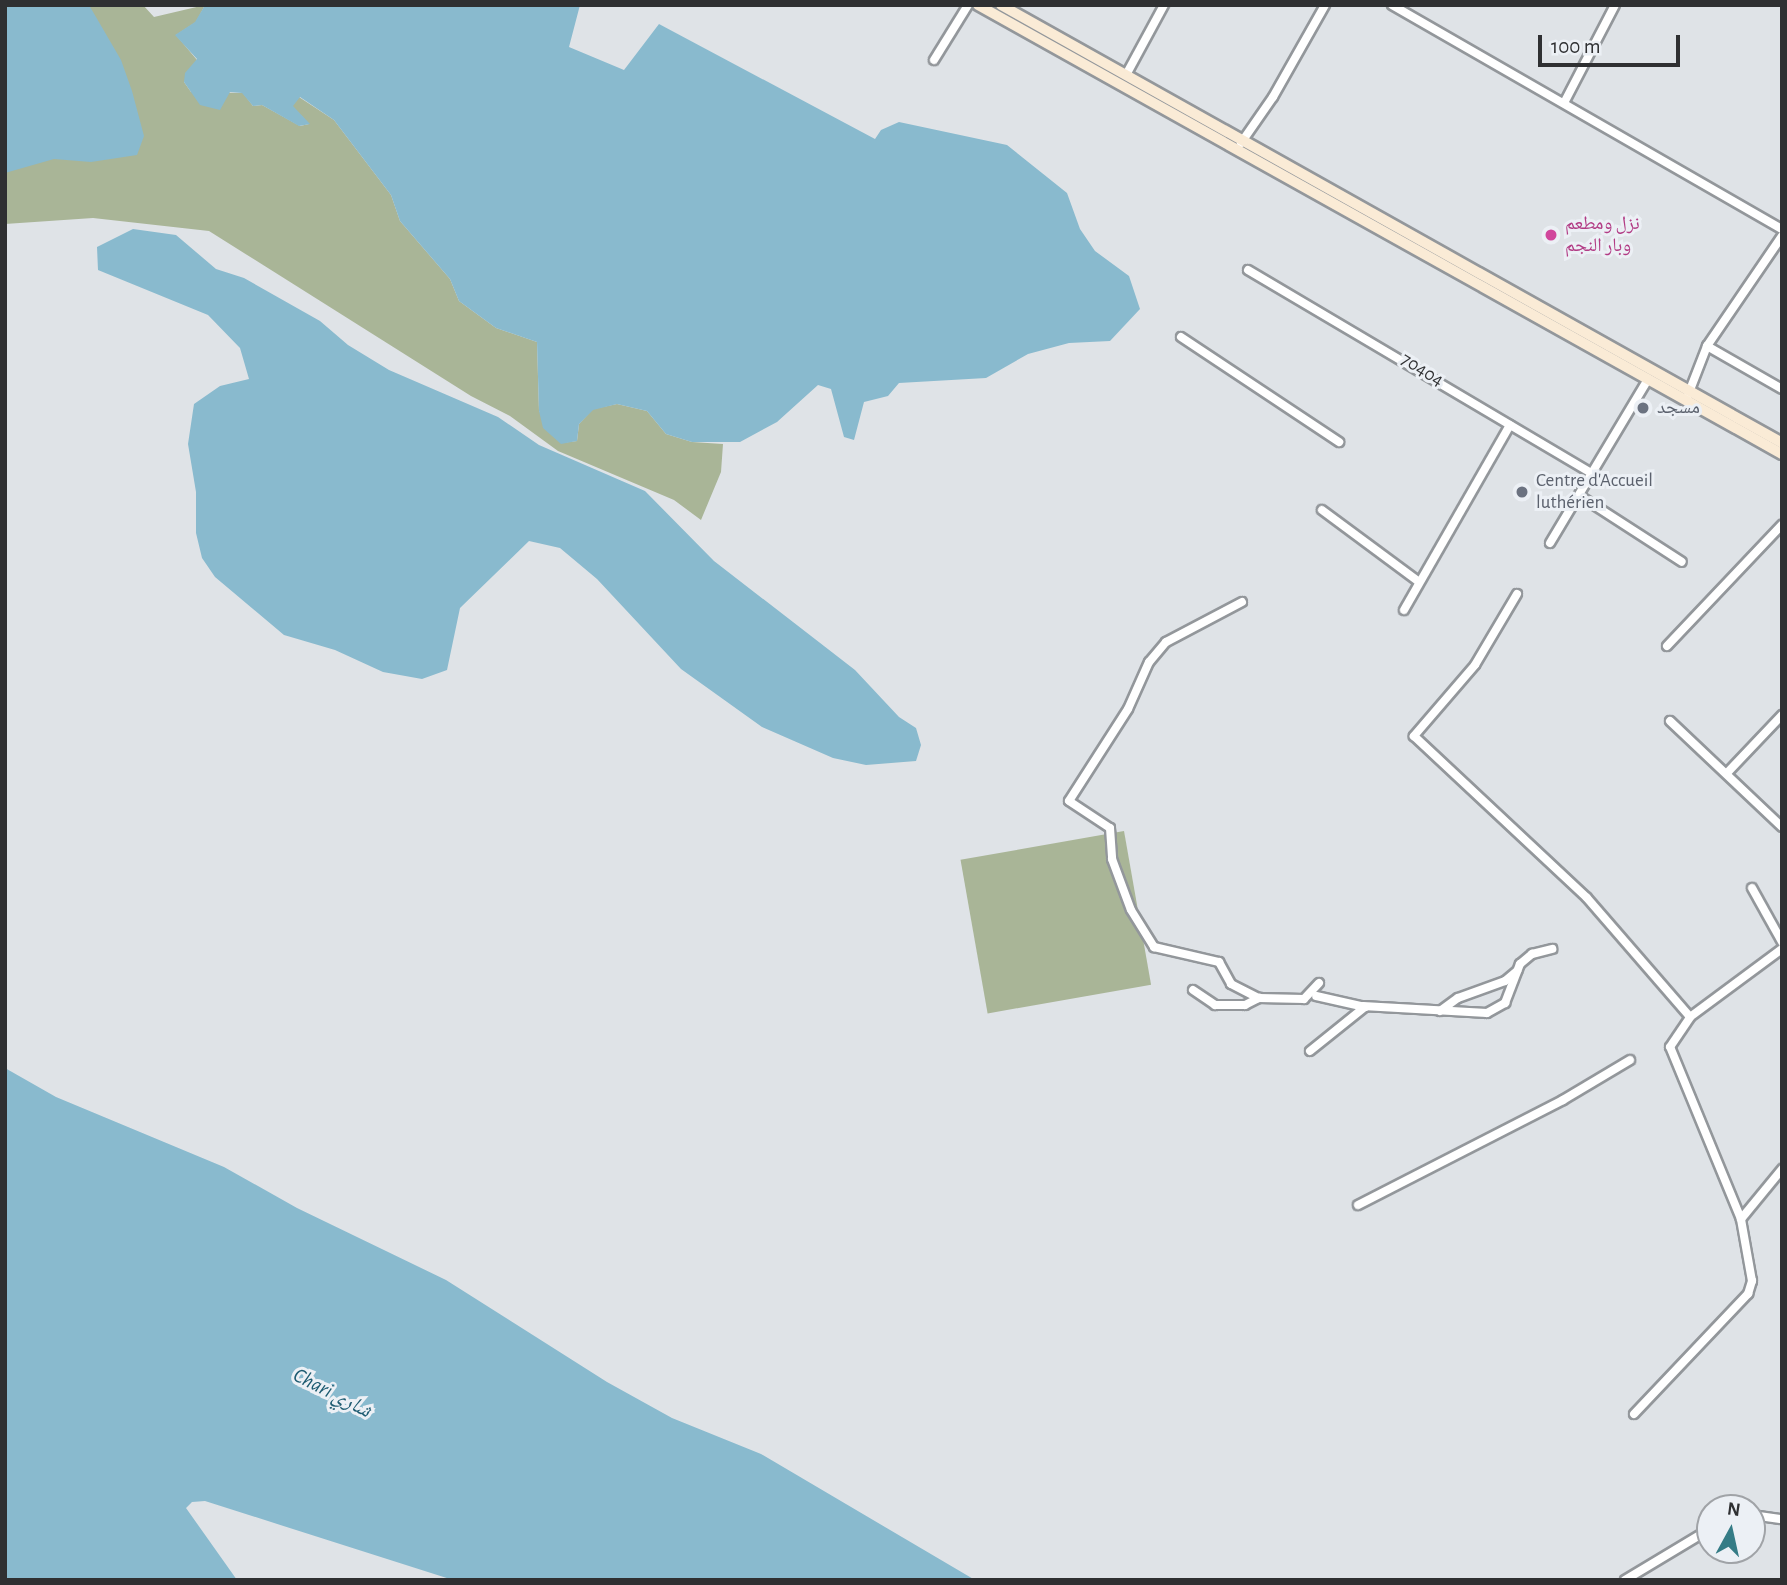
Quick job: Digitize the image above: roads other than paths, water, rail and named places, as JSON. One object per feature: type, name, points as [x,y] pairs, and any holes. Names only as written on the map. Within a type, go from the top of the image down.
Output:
[{"type":"main road","points":[[978,5],[1240,144],[1688,396],[1782,454]]},
{"type":"main road","points":[[1002,5],[1648,379],[1782,443]]},
{"type":"street","points":[[934,60],[968,5]]},
{"type":"street","points":[[1126,75],[1164,5]]},
{"type":"street","points":[[1240,144],[1273,97],[1325,5]]},
{"type":"street","points":[[1392,5],[1782,229]]},
{"type":"street","points":[[1564,103],[1615,5]]},
{"type":"street","points":[[1688,396],[1707,346],[1782,236]]},
{"type":"street","name":"70404","points":[[1248,270],[1593,474]]},
{"type":"street","points":[[1181,337],[1339,442]]},
{"type":"street","points":[[1707,346],[1782,389]]},
{"type":"street","points":[[1550,543],[1648,379]]},
{"type":"street","points":[[1404,610],[1418,581],[1510,425]]},
{"type":"street","points":[[1580,496],[1682,562]]},
{"type":"street","points":[[1322,510],[1418,581]]},
{"type":"street","points":[[1667,646],[1782,525]]},
{"type":"street","points":[[1517,594],[1475,664],[1414,736],[1587,898],[1690,1017]]},
{"type":"street","points":[[1242,602],[1166,642],[1149,662],[1128,709],[1069,802],[1110,828],[1112,859],[1131,910],[1154,947],[1219,962],[1231,984],[1259,998],[1304,999],[1319,983]]},
{"type":"street","points":[[1727,773],[1782,715]]},
{"type":"street","points":[[1670,721],[1782,827]]},
{"type":"street","points":[[1752,888],[1782,942]]},
{"type":"street","points":[[1440,1011],[1458,998],[1505,981],[1532,954],[1552,949]]},
{"type":"street","points":[[1634,1414],[1748,1294],[1752,1262],[1741,1219],[1674,1065],[1670,1047],[1690,1017],[1782,949]]},
{"type":"street","points":[[1316,996],[1363,1006],[1487,1013],[1505,1003],[1518,970]]},
{"type":"street","points":[[1193,990],[1214,1005],[1245,1005],[1259,998]]},
{"type":"street","points":[[1310,1051],[1363,1006]]},
{"type":"street","points":[[1359,1205],[1563,1100],[1630,1060]]},
{"type":"street","points":[[1741,1219],[1782,1169]]},
{"type":"street","points":[[1625,1580],[1696,1537]]},
{"type":"water","points":[[5,5],[89,5],[121,60],[132,91],[144,136],[137,155],[91,162],[54,159],[5,173]]},
{"type":"water","points":[[205,5],[580,5],[569,47],[624,70],[659,24],[875,139],[881,130],[899,122],[1007,145],[1067,193],[1080,229],[1095,251],[1129,276],[1140,309],[1110,341],[1069,343],[1028,354],[986,378],[899,383],[888,396],[864,402],[854,440],[844,437],[831,389],[818,385],[777,422],[740,442],[692,442],[666,434],[647,411],[617,404],[593,410],[579,424],[577,441],[561,444],[543,428],[539,411],[537,342],[496,328],[459,301],[450,279],[400,221],[391,195],[334,120],[300,97],[293,106],[310,124],[299,126],[262,105],[253,106],[242,93],[230,92],[220,110],[200,105],[184,82],[185,73],[197,59],[175,35],[195,22]]},
{"type":"water","points":[[133,229],[176,235],[216,269],[244,278],[320,321],[348,345],[389,370],[498,417],[539,445],[645,491],[714,561],[855,670],[899,717],[916,728],[921,745],[916,761],[866,765],[833,758],[762,727],[681,669],[597,579],[560,548],[529,541],[460,608],[447,670],[422,679],[383,672],[335,650],[284,635],[215,577],[202,558],[196,533],[196,492],[188,444],[194,404],[220,386],[249,379],[240,348],[208,315],[98,270],[97,247]]},
{"type":"water","name":"Chari شاري","points":[[5,1068],[56,1097],[224,1167],[297,1208],[446,1280],[607,1382],[672,1418],[761,1454],[975,1580],[453,1580],[205,1501],[192,1502],[186,1508],[237,1580],[5,1580]]},
{"type":"place","name":"نزل ومطعم وبار النجم","points":[[1551,235]]},
{"type":"place","name":"مسجد","points":[[1643,408]]},
{"type":"place","name":"Centre d'Accueil luthérien","points":[[1522,492]]}]
